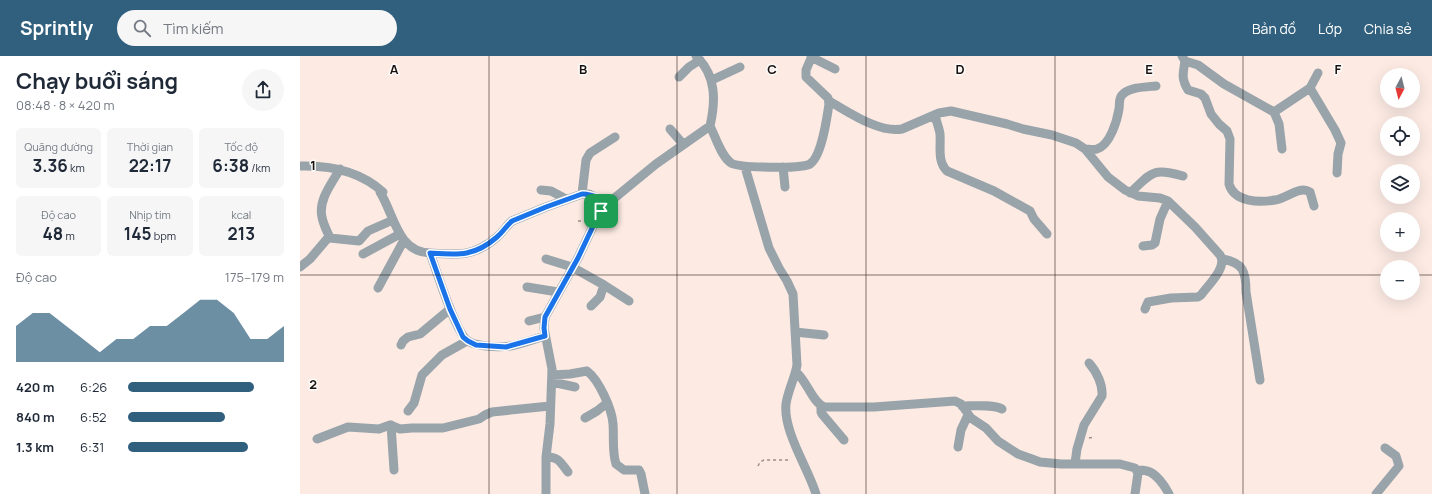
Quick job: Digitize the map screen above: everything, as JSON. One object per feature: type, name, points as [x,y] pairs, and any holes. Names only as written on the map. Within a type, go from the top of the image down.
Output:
[{"type":"street","points":[[835,69],[811,57],[806,70],[806,77],[829,101],[865,121],[877,125],[902,129],[946,111],[958,112],[1052,135],[1076,143],[1085,149],[1108,177],[1130,193],[1138,196],[1160,198],[1168,201],[1195,227],[1223,259],[1234,261],[1240,266],[1245,278],[1260,380]]},
{"type":"street","points":[[679,78],[698,58],[712,80],[714,111],[710,126],[725,158],[734,165],[744,167],[801,167],[810,164],[817,156],[829,101]]},
{"type":"street","points":[[1282,149],[1280,124],[1274,112],[1224,84],[1198,65],[1184,58],[1182,75],[1188,90],[1201,94],[1205,98],[1214,118],[1229,133],[1229,184],[1231,190],[1236,196],[1262,201],[1275,200],[1291,195],[1295,192],[1305,190],[1310,192],[1314,206]]},
{"type":"street","points":[[712,80],[740,67]]},
{"type":"street","points":[[1274,112],[1310,88],[1318,73]]},
{"type":"street","points":[[1085,149],[1098,149],[1111,136],[1118,116],[1120,100],[1123,94],[1134,89],[1156,86]]},
{"type":"street","points":[[1310,88],[1341,142],[1338,154],[1337,173]]},
{"type":"street","points":[[935,115],[940,133],[941,160],[943,167],[947,171],[994,191],[1030,211],[1034,219],[1047,234]]},
{"type":"street","points":[[546,494],[546,458],[549,441],[552,369],[545,336],[545,317],[595,222],[609,201],[656,164],[710,126]]},
{"type":"street","points":[[670,129],[683,144]]},
{"type":"street","points":[[582,194],[586,160],[590,153],[615,136]]},
{"type":"street","points":[[300,166],[340,169],[367,179],[384,192],[380,192],[393,220],[402,237],[412,249],[430,253],[471,253],[480,249],[497,237],[512,221],[582,194],[589,194],[609,201]]},
{"type":"street","points":[[744,167],[769,248],[793,294],[797,365],[786,404],[787,423],[817,494]]},
{"type":"street","points":[[783,167],[785,187]]},
{"type":"street","points":[[330,238],[322,217],[321,207],[323,200],[340,169]]},
{"type":"street","points":[[1130,193],[1150,175],[1158,171],[1165,171],[1183,176]]},
{"type":"street","points":[[541,190],[551,191],[566,200]]},
{"type":"street","points":[[1143,246],[1155,244],[1160,219],[1168,201]]},
{"type":"street","points":[[300,267],[310,259],[327,239],[359,241],[368,230],[393,220]]},
{"type":"street","points":[[363,254],[402,237]]},
{"type":"street","points":[[378,288],[402,237]]},
{"type":"street","points":[[430,253],[450,309],[463,337],[468,341],[476,345],[506,347],[545,336]]},
{"type":"street","points":[[546,258],[572,267],[604,285],[628,301]]},
{"type":"street","points":[[1145,309],[1148,302],[1156,300],[1198,297],[1218,273],[1223,264],[1223,259]]},
{"type":"street","points":[[591,306],[600,297],[604,285]]},
{"type":"street","points":[[528,287],[558,292]]},
{"type":"street","points":[[401,345],[408,337],[420,334],[450,309]]},
{"type":"street","points":[[529,321],[545,317]]},
{"type":"street","points":[[795,332],[824,334]]},
{"type":"street","points":[[408,411],[414,403],[422,375],[442,355],[468,341]]},
{"type":"street","points":[[1075,463],[1084,425],[1102,396],[1099,378],[1089,363]]},
{"type":"street","points":[[552,378],[587,371],[597,382],[607,402],[612,418],[616,464],[624,470],[639,470],[645,494]]},
{"type":"street","points":[[796,372],[801,376],[821,406],[822,414],[844,440]]},
{"type":"street","points":[[552,378],[576,386]]},
{"type":"street","points":[[821,406],[832,408],[951,400],[962,406],[971,418],[986,428],[998,441],[1018,454],[1040,462],[1120,464],[1131,466],[1137,470],[1148,471],[1153,474],[1164,485],[1169,494]]},
{"type":"street","points":[[584,418],[597,411],[607,402]]},
{"type":"street","points":[[317,439],[348,427],[379,429],[387,425],[391,425],[400,429],[443,428],[479,419],[492,412],[550,406]]},
{"type":"street","points":[[962,406],[993,406],[1002,409]]},
{"type":"street","points":[[958,448],[961,430],[968,415]]},
{"type":"street","points":[[391,425],[394,470]]},
{"type":"street","points":[[1376,494],[1400,463],[1396,456],[1385,448]]},
{"type":"street","points":[[546,458],[552,456],[557,459],[568,472]]},
{"type":"street","points":[[1135,494],[1137,470]]},
{"type":"path","points":[[758,466],[760,462],[764,460],[773,459],[784,461],[801,457]]},
{"type":"route","points":[[582,194],[589,194],[609,201],[601,211],[578,258],[545,317],[545,336],[506,347],[476,345],[463,337],[450,309],[430,253],[471,253],[480,249],[497,237],[512,221],[582,194]]}]
